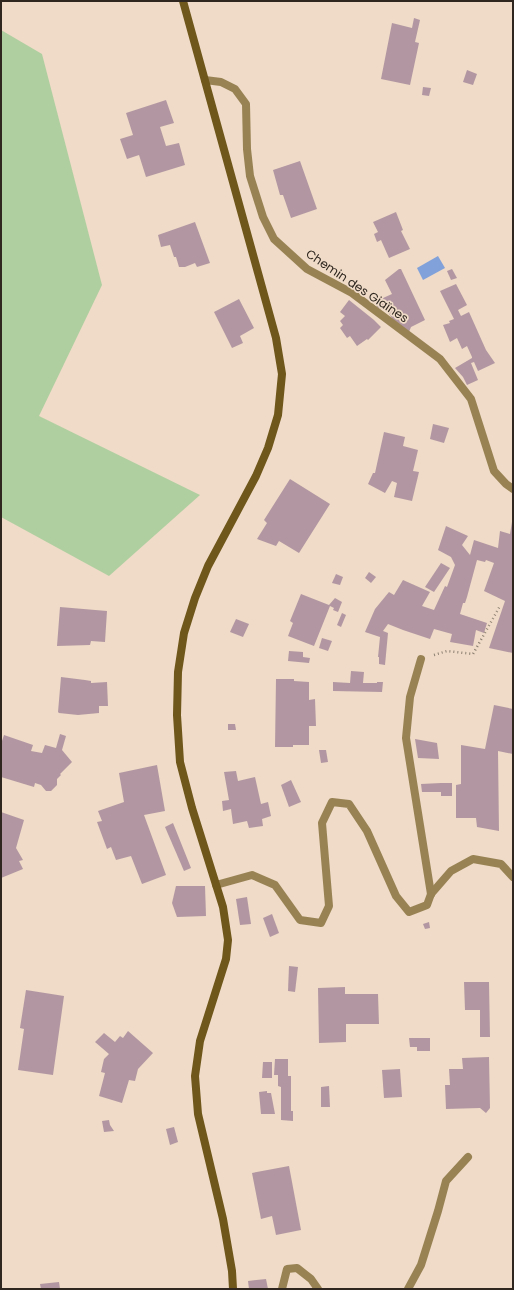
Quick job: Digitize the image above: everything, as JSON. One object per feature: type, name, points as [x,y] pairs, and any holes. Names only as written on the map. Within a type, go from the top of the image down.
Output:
[{"type":"street","points":[[183,1],[276,338],[282,374],[278,415],[268,448],[256,476],[208,566],[195,598],[184,632],[178,672],[177,715],[180,762],[192,808],[223,907],[228,940],[226,959],[200,1041],[195,1076],[198,1114],[223,1219],[232,1271],[233,1289]]},
{"type":"street","name":"Chemin des Giaïnes","points":[[205,80],[221,82],[235,89],[246,104],[247,149],[250,176],[263,217],[274,239],[307,269],[352,293],[440,359],[471,399],[494,471],[513,489]]},
{"type":"street","points":[[421,659],[410,697],[406,738],[431,894]]},
{"type":"street","points":[[216,885],[252,875],[275,885],[300,920],[321,923],[329,906],[322,823],[332,802],[349,804],[367,832],[396,896],[409,912],[427,905],[431,894],[451,871],[473,858],[501,864],[513,877]]},
{"type":"street","points":[[408,1289],[421,1265],[446,1181],[468,1157]]},
{"type":"street","points":[[282,1289],[287,1269],[297,1268],[311,1279],[318,1289]]},
{"type":"path","points":[[421,659],[447,651],[473,654],[500,606]]},
{"type":"green space","points":[[1,30],[42,54],[102,285],[39,416],[200,495],[109,576],[1,517]]},
{"type":"water","points":[[438,256],[445,268],[423,280],[417,268]]},
{"type":"building","points":[[414,18],[420,20],[415,42],[419,43],[410,85],[381,79],[392,23],[412,28]]},
{"type":"building","points":[[467,70],[477,74],[473,85],[463,82]]},
{"type":"building","points":[[423,87],[431,88],[429,96],[422,95]]},
{"type":"building","points":[[166,100],[174,123],[160,127],[166,146],[179,143],[185,165],[146,177],[139,155],[127,159],[120,139],[133,135],[126,113]]},
{"type":"building","points":[[300,161],[317,209],[291,218],[283,195],[280,195],[273,170]]},
{"type":"building","points":[[396,212],[403,230],[401,231],[410,249],[389,258],[381,240],[377,242],[374,234],[378,232],[373,222]]},
{"type":"building","points":[[195,222],[210,263],[197,267],[195,263],[185,267],[179,267],[170,245],[161,247],[158,235]]},
{"type":"building","points":[[401,269],[425,320],[411,327],[409,332],[393,320],[388,312],[384,309],[378,308],[374,302],[392,294],[385,280]]},
{"type":"building","points":[[452,269],[457,278],[451,280],[447,271]]},
{"type":"building","points":[[456,284],[467,305],[458,310],[461,316],[469,312],[486,350],[495,363],[478,371],[474,362],[471,363],[478,380],[467,385],[463,377],[455,368],[472,357],[467,346],[462,349],[457,338],[450,342],[443,325],[450,323],[449,321],[454,319],[440,291]]},
{"type":"building","points":[[239,299],[254,328],[240,336],[243,343],[232,348],[214,312]]},
{"type":"building","points":[[349,300],[381,327],[368,340],[367,339],[357,346],[350,336],[347,338],[340,328],[343,325],[340,321],[345,316],[340,312]]},
{"type":"building","points":[[433,424],[449,428],[444,443],[430,439]]},
{"type":"building","points":[[384,432],[405,437],[403,446],[418,450],[413,471],[419,472],[412,501],[394,497],[397,483],[392,481],[385,493],[368,484],[373,473],[375,473]]},
{"type":"building","points":[[290,479],[330,504],[299,553],[279,541],[276,546],[257,539],[267,523],[264,520]]},
{"type":"building","points":[[512,522],[513,653],[489,648],[505,601],[484,591],[494,563],[486,560],[485,562],[477,560],[467,597],[465,603],[463,603],[460,614],[487,623],[484,633],[476,630],[473,646],[450,642],[452,634],[434,629],[430,639],[388,624],[383,631],[388,633],[385,665],[379,664],[378,657],[380,637],[365,632],[375,609],[389,592],[394,595],[403,580],[430,592],[422,606],[434,610],[445,586],[447,587],[455,565],[451,557],[438,550],[446,526],[468,536],[462,545],[470,555],[474,540],[498,548],[500,531],[510,534]]},
{"type":"building","points":[[441,563],[450,568],[434,592],[425,587]]},
{"type":"building","points":[[369,572],[376,577],[371,583],[365,578]]},
{"type":"building","points":[[336,574],[343,577],[340,585],[332,583]]},
{"type":"building","points":[[301,594],[329,605],[335,598],[342,602],[338,612],[333,610],[334,608],[330,606],[314,646],[288,636],[293,623],[290,621]]},
{"type":"building","points":[[60,607],[107,611],[105,642],[91,641],[90,645],[57,646]]},
{"type":"building","points":[[342,613],[346,615],[341,627],[337,625]]},
{"type":"building","points":[[236,619],[249,624],[243,637],[230,632]]},
{"type":"building","points":[[322,638],[332,641],[328,651],[319,648]]},
{"type":"building","points":[[289,651],[303,652],[303,657],[310,658],[309,663],[288,661]]},
{"type":"building","points":[[351,671],[364,672],[363,683],[383,682],[382,692],[333,691],[333,682],[350,683]]},
{"type":"building","points":[[61,677],[91,681],[91,683],[107,682],[108,706],[99,706],[99,713],[78,715],[59,713]]},
{"type":"building","points":[[276,679],[294,679],[294,681],[309,682],[309,700],[315,699],[316,726],[309,726],[309,745],[275,747]]},
{"type":"building","points":[[494,705],[513,709],[513,754],[498,751],[499,831],[477,827],[476,818],[456,818],[456,785],[461,784],[461,745],[485,749]]},
{"type":"building","points":[[228,724],[235,724],[236,730],[228,730]]},
{"type":"building","points":[[60,734],[66,736],[62,750],[72,762],[60,774],[61,775],[57,779],[57,785],[51,791],[46,791],[41,785],[35,783],[34,787],[1,777],[1,744],[4,735],[33,745],[31,751],[42,753],[45,745],[56,748]]},
{"type":"building","points":[[415,739],[437,743],[439,759],[418,758]]},
{"type":"building","points":[[319,750],[326,750],[328,762],[321,763]]},
{"type":"building","points":[[157,765],[165,811],[144,815],[166,875],[142,884],[131,856],[116,860],[111,847],[107,849],[97,822],[102,821],[98,811],[124,802],[119,773]]},
{"type":"building","points":[[236,771],[238,781],[255,777],[261,804],[268,802],[271,816],[262,819],[263,826],[249,828],[247,821],[233,824],[231,809],[223,811],[222,801],[229,800],[224,772]]},
{"type":"building","points":[[291,780],[301,802],[289,807],[281,785]]},
{"type":"building","points":[[452,783],[452,796],[441,796],[441,792],[422,792],[421,784]]},
{"type":"building","points":[[1,812],[24,820],[16,848],[23,860],[19,861],[23,869],[1,878]]},
{"type":"building","points":[[173,823],[191,868],[184,871],[165,827]]},
{"type":"building","points":[[176,886],[205,886],[206,916],[177,917],[172,903]]},
{"type":"building","points":[[247,897],[251,924],[240,925],[236,899]]},
{"type":"building","points":[[272,914],[279,933],[270,937],[263,918]]},
{"type":"building","points":[[429,922],[430,928],[425,929],[423,924]]},
{"type":"building","points":[[289,966],[298,967],[295,992],[288,991]]},
{"type":"building","points":[[464,982],[489,982],[490,1037],[480,1037],[480,1010],[465,1010]]},
{"type":"building","points":[[345,987],[345,994],[378,994],[379,1024],[346,1024],[346,1042],[319,1043],[318,988]]},
{"type":"building","points":[[26,990],[64,996],[53,1075],[18,1070],[24,1029],[20,1028]]},
{"type":"building","points":[[128,1031],[153,1053],[138,1069],[135,1081],[129,1080],[122,1103],[99,1096],[105,1073],[101,1072],[104,1059],[109,1054],[95,1042],[104,1033],[115,1042],[120,1036],[123,1038]]},
{"type":"building","points":[[409,1038],[430,1038],[430,1051],[417,1051],[417,1047],[410,1047]]},
{"type":"building","points":[[489,1057],[490,1108],[486,1113],[480,1108],[446,1109],[445,1085],[450,1085],[449,1069],[463,1069],[462,1058]]},
{"type":"building","points":[[275,1059],[288,1059],[288,1076],[291,1076],[291,1111],[293,1111],[293,1121],[281,1120],[281,1087],[278,1086],[278,1075],[274,1075]]},
{"type":"building","points":[[263,1062],[272,1062],[272,1078],[262,1078]]},
{"type":"building","points":[[400,1069],[402,1097],[384,1098],[382,1070]]},
{"type":"building","points":[[329,1086],[330,1107],[321,1107],[321,1087]]},
{"type":"building","points":[[267,1091],[267,1093],[271,1093],[275,1114],[261,1114],[259,1092]]},
{"type":"building","points":[[109,1120],[114,1131],[104,1132],[102,1121]]},
{"type":"building","points":[[174,1127],[178,1142],[170,1145],[166,1129]]},
{"type":"building","points":[[289,1166],[301,1230],[276,1235],[272,1216],[261,1219],[252,1173]]},
{"type":"building","points":[[266,1279],[268,1289],[249,1289],[248,1281]]},
{"type":"building","points":[[59,1282],[60,1289],[41,1289],[40,1284]]}]
